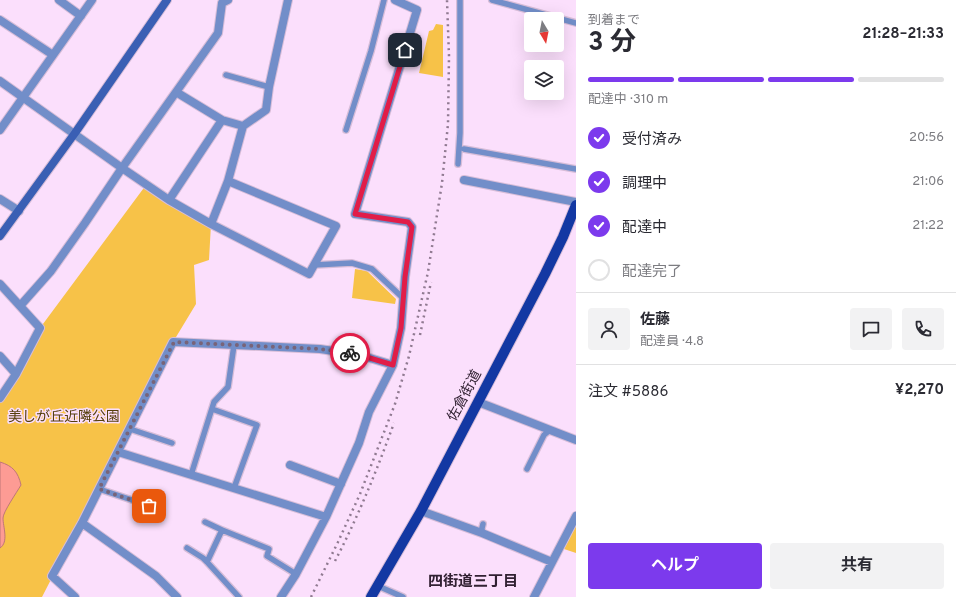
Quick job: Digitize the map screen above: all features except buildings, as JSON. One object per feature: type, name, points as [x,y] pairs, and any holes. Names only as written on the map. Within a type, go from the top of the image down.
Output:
[{"type":"main road","name":"佐倉街道","points":[[372,597],[421,511],[546,274],[563,237],[576,203]]},
{"type":"street","points":[[59,0],[81,16]]},
{"type":"street","points":[[0,130],[92,0]]},
{"type":"street","points":[[0,236],[74,134],[167,0]]},
{"type":"street","points":[[20,306],[51,271],[218,33],[222,3],[228,0]]},
{"type":"street","points":[[211,224],[228,181],[243,126],[266,110],[269,87],[288,0]]},
{"type":"street","points":[[281,597],[296,574],[326,517],[360,443],[369,412],[393,365],[401,328],[405,277],[412,227],[408,222],[355,214],[417,10],[395,0]]},
{"type":"street","points":[[0,20],[53,55]]},
{"type":"street","points":[[0,81],[168,200],[211,224],[309,274],[336,226],[228,181]]},
{"type":"street","points":[[176,92],[222,120],[243,126]]},
{"type":"street","points":[[168,200],[222,120]]},
{"type":"street","points":[[464,180],[576,203]]},
{"type":"street","points":[[0,198],[19,211]]},
{"type":"street","points":[[0,284],[40,328],[16,374],[0,398]]},
{"type":"street","points":[[75,597],[52,576],[82,523],[174,342],[320,349],[360,355],[393,365]]},
{"type":"street","points":[[0,356],[16,374]]},
{"type":"street","points":[[478,402],[576,440]]},
{"type":"street","points":[[118,452],[326,517]]},
{"type":"street","points":[[290,465],[341,484]]},
{"type":"street","points":[[421,511],[482,533],[552,562]]},
{"type":"street","points":[[534,597],[576,516]]},
{"type":"street","points":[[82,523],[156,576],[177,597]]},
{"type":"lane","points":[[346,130],[371,50],[384,0]]},
{"type":"lane","points":[[458,164],[460,133],[460,0]]},
{"type":"lane","points":[[492,0],[576,23]]},
{"type":"lane","points":[[226,75],[269,87]]},
{"type":"lane","points":[[464,149],[576,169]]},
{"type":"lane","points":[[314,265],[352,263],[372,269],[403,298]]},
{"type":"lane","points":[[191,475],[214,402],[228,387],[234,345]]},
{"type":"lane","points":[[212,409],[257,425],[234,488]]},
{"type":"lane","points":[[130,429],[172,443]]},
{"type":"lane","points":[[527,469],[544,435],[550,430]]},
{"type":"lane","points":[[99,489],[162,510]]},
{"type":"lane","points":[[205,522],[269,549],[267,556],[296,574]]},
{"type":"lane","points":[[482,533],[483,524]]},
{"type":"lane","points":[[207,562],[222,530]]},
{"type":"lane","points":[[187,548],[203,558],[239,597]]},
{"type":"lane","points":[[378,586],[404,597]]},
{"type":"green space","points":[[436,24],[443,25],[443,77],[419,73],[429,31],[433,30]]},
{"type":"green space","name":"美しが丘近隣公園","points":[[146,185],[211,224],[209,260],[194,265],[196,304],[173,342],[42,597],[0,597],[0,398],[40,328]]},
{"type":"green space","points":[[355,269],[367,271],[396,299],[395,304],[352,298]]},
{"type":"green space","points":[[576,526],[576,553],[564,549]]},
{"type":"shaded area","points":[[0,462],[8,465],[14,470],[21,485],[3,518],[5,538],[3,545],[0,548]]},
{"type":"railway","points":[[311,597],[360,494],[395,404],[409,356],[428,272],[442,183],[448,124],[449,56],[447,0]]},
{"type":"railway","points":[[420,335],[431,282]]},
{"type":"railway","points":[[335,561],[367,493],[394,423]]},
{"type":"way so far","points":[[149,506],[99,489],[174,342],[320,349],[350,353]]},
{"type":"district","name":"四街道三丁目","points":[[473,582]]},
{"type":"route","points":[[350,353],[393,365],[401,328],[405,277],[412,227],[408,222],[355,214],[405,50]]}]
